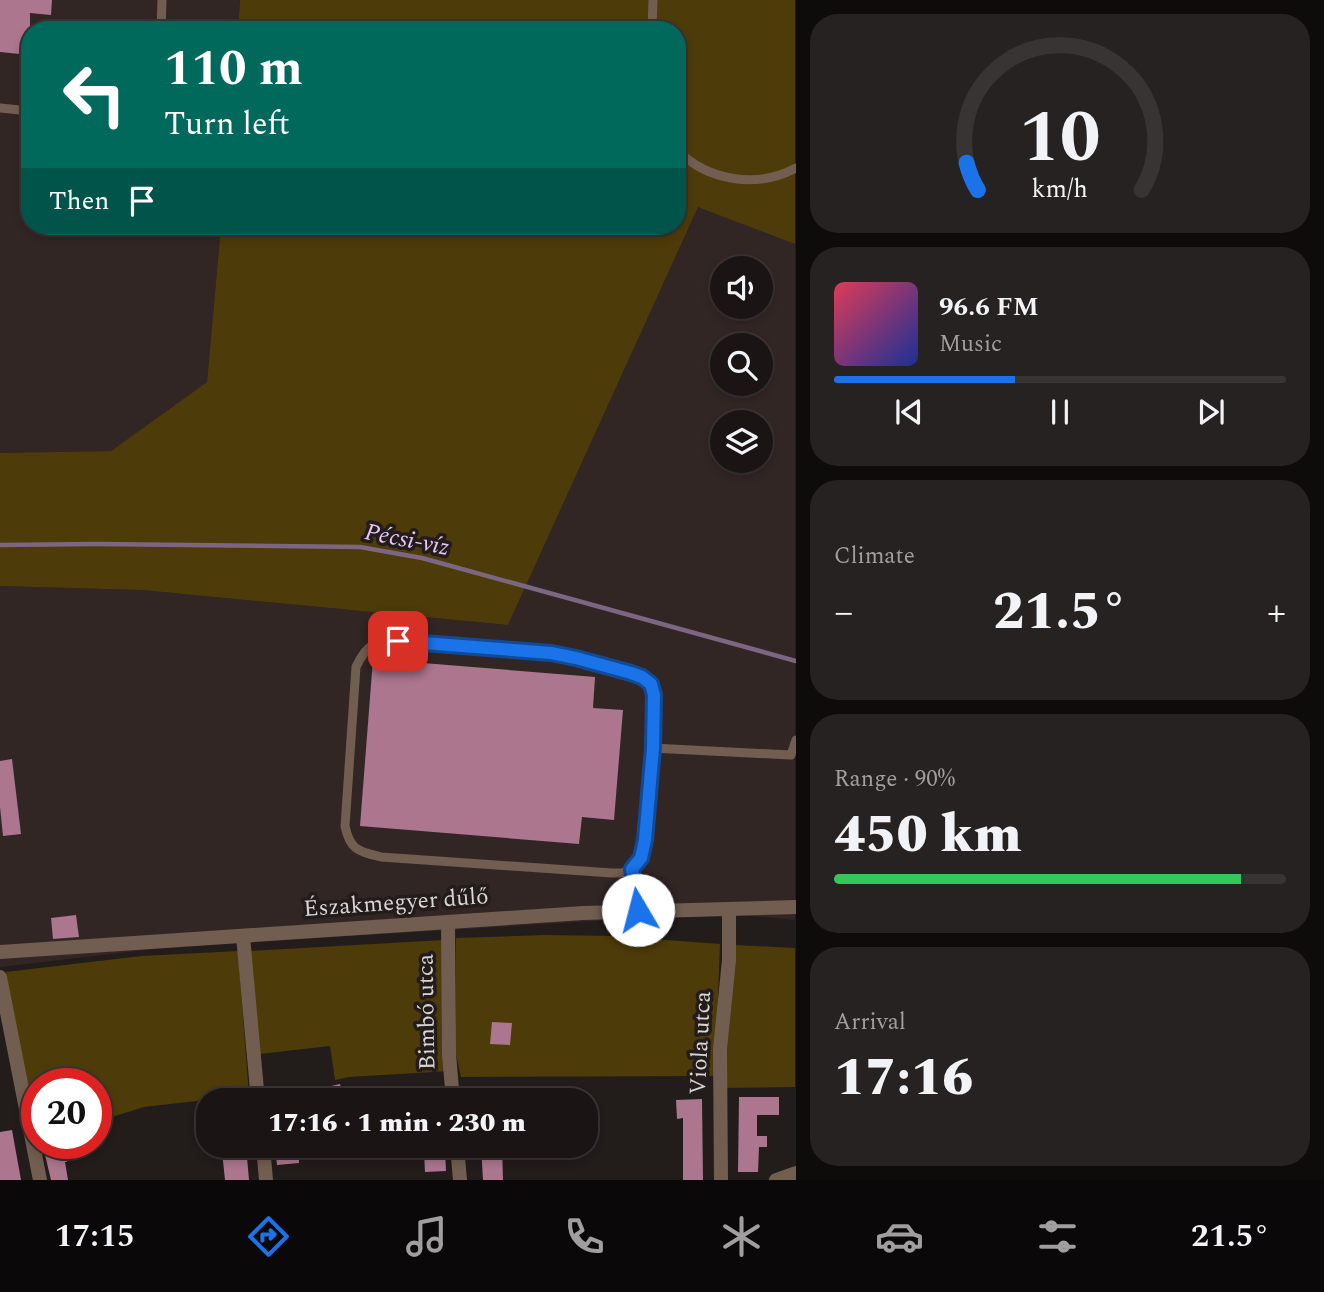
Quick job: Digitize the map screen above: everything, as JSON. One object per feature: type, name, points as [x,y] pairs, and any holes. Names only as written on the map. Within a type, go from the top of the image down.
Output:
[{"type":"street","name":"Északmegyer dűlő","points":[[0,952],[638,910],[796,907]]},
{"type":"street","name":"Viola utca","points":[[721,1180],[720,1049],[729,960],[729,909]]},
{"type":"street","name":"Bimbó utca","points":[[448,922],[452,1088]]},
{"type":"street","points":[[243,936],[257,1088]]},
{"type":"street","points":[[0,977],[40,1180]]},
{"type":"street","points":[[264,1158],[266,1180]]},
{"type":"street","points":[[458,1158],[460,1180]]},
{"type":"street","points":[[776,1180],[796,1172]]},
{"type":"lane","points":[[161,21],[162,0]]},
{"type":"lane","points":[[652,21],[653,0]]},
{"type":"lane","points":[[0,108],[21,110]]},
{"type":"lane","points":[[686,157],[707,171],[746,180],[764,179],[796,168]]},
{"type":"lane","points":[[398,641],[551,653],[642,677],[651,684],[654,695],[653,748],[641,858],[632,869],[622,873],[381,857],[362,852],[349,841],[345,826],[356,667],[364,652],[377,642],[398,641]]},
{"type":"lane","points":[[653,748],[790,755],[796,740]]},
{"type":"lane","points":[[632,869],[638,910]]},
{"type":"shaded area","points":[[0,0],[240,0],[239,21],[21,21],[21,235],[220,235],[207,382],[111,451],[0,453]]},
{"type":"shaded area","points":[[240,0],[795,0],[795,244],[698,207],[686,233],[686,21],[239,21]]},
{"type":"shaded area","points":[[698,206],[795,244],[795,920],[723,913],[172,947],[0,967],[0,586],[142,590],[508,625]]},
{"type":"shaded area","points":[[220,235],[685,235],[508,625],[142,590],[0,586],[0,453],[111,451],[207,382]]},
{"type":"shaded area","points":[[613,936],[720,944],[715,1076],[461,1077],[455,1050],[456,938]]},
{"type":"shaded area","points":[[444,940],[450,1071],[335,1080],[330,1046],[260,1054],[251,951]]},
{"type":"shaded area","points":[[736,945],[795,948],[795,1087],[724,1088]]},
{"type":"shaded area","points":[[238,951],[248,1088],[196,1088],[196,1101],[144,1107],[112,1117],[112,1068],[24,1068],[6,972],[141,956]]},
{"type":"building","points":[[0,0],[52,0],[51,15],[30,13],[30,21],[21,21],[21,54],[0,52]]},
{"type":"building","points":[[373,659],[595,677],[593,708],[623,710],[614,820],[582,817],[579,844],[360,826]]},
{"type":"building","points":[[12,759],[21,834],[3,836],[0,761]]},
{"type":"building","points":[[76,915],[79,937],[53,939],[51,918]]},
{"type":"building","points":[[492,1022],[512,1023],[510,1045],[490,1044]]},
{"type":"building","points":[[340,1084],[341,1088],[327,1088]]},
{"type":"building","points":[[739,1097],[779,1097],[779,1115],[757,1115],[757,1136],[767,1136],[767,1147],[759,1147],[758,1172],[738,1172]]},
{"type":"building","points":[[702,1099],[703,1180],[683,1180],[683,1118],[677,1119],[676,1100]]},
{"type":"building","points":[[12,1130],[21,1180],[0,1180],[0,1132]]},
{"type":"building","points":[[223,1158],[247,1158],[249,1180],[225,1180]]},
{"type":"building","points":[[276,1158],[299,1158],[299,1163],[277,1165]]},
{"type":"building","points":[[424,1158],[445,1158],[446,1171],[425,1172]]},
{"type":"building","points":[[482,1158],[502,1158],[503,1180],[483,1180]]},
{"type":"building","points":[[46,1159],[66,1159],[68,1180],[51,1180]]},
{"type":"waterway","name":"Pécsi-víz","points":[[0,545],[360,547],[422,558],[796,661]]},
{"type":"route","points":[[398,641],[551,653],[631,673],[651,684],[654,695],[653,748],[645,840],[641,858],[632,869],[638,910]]}]
